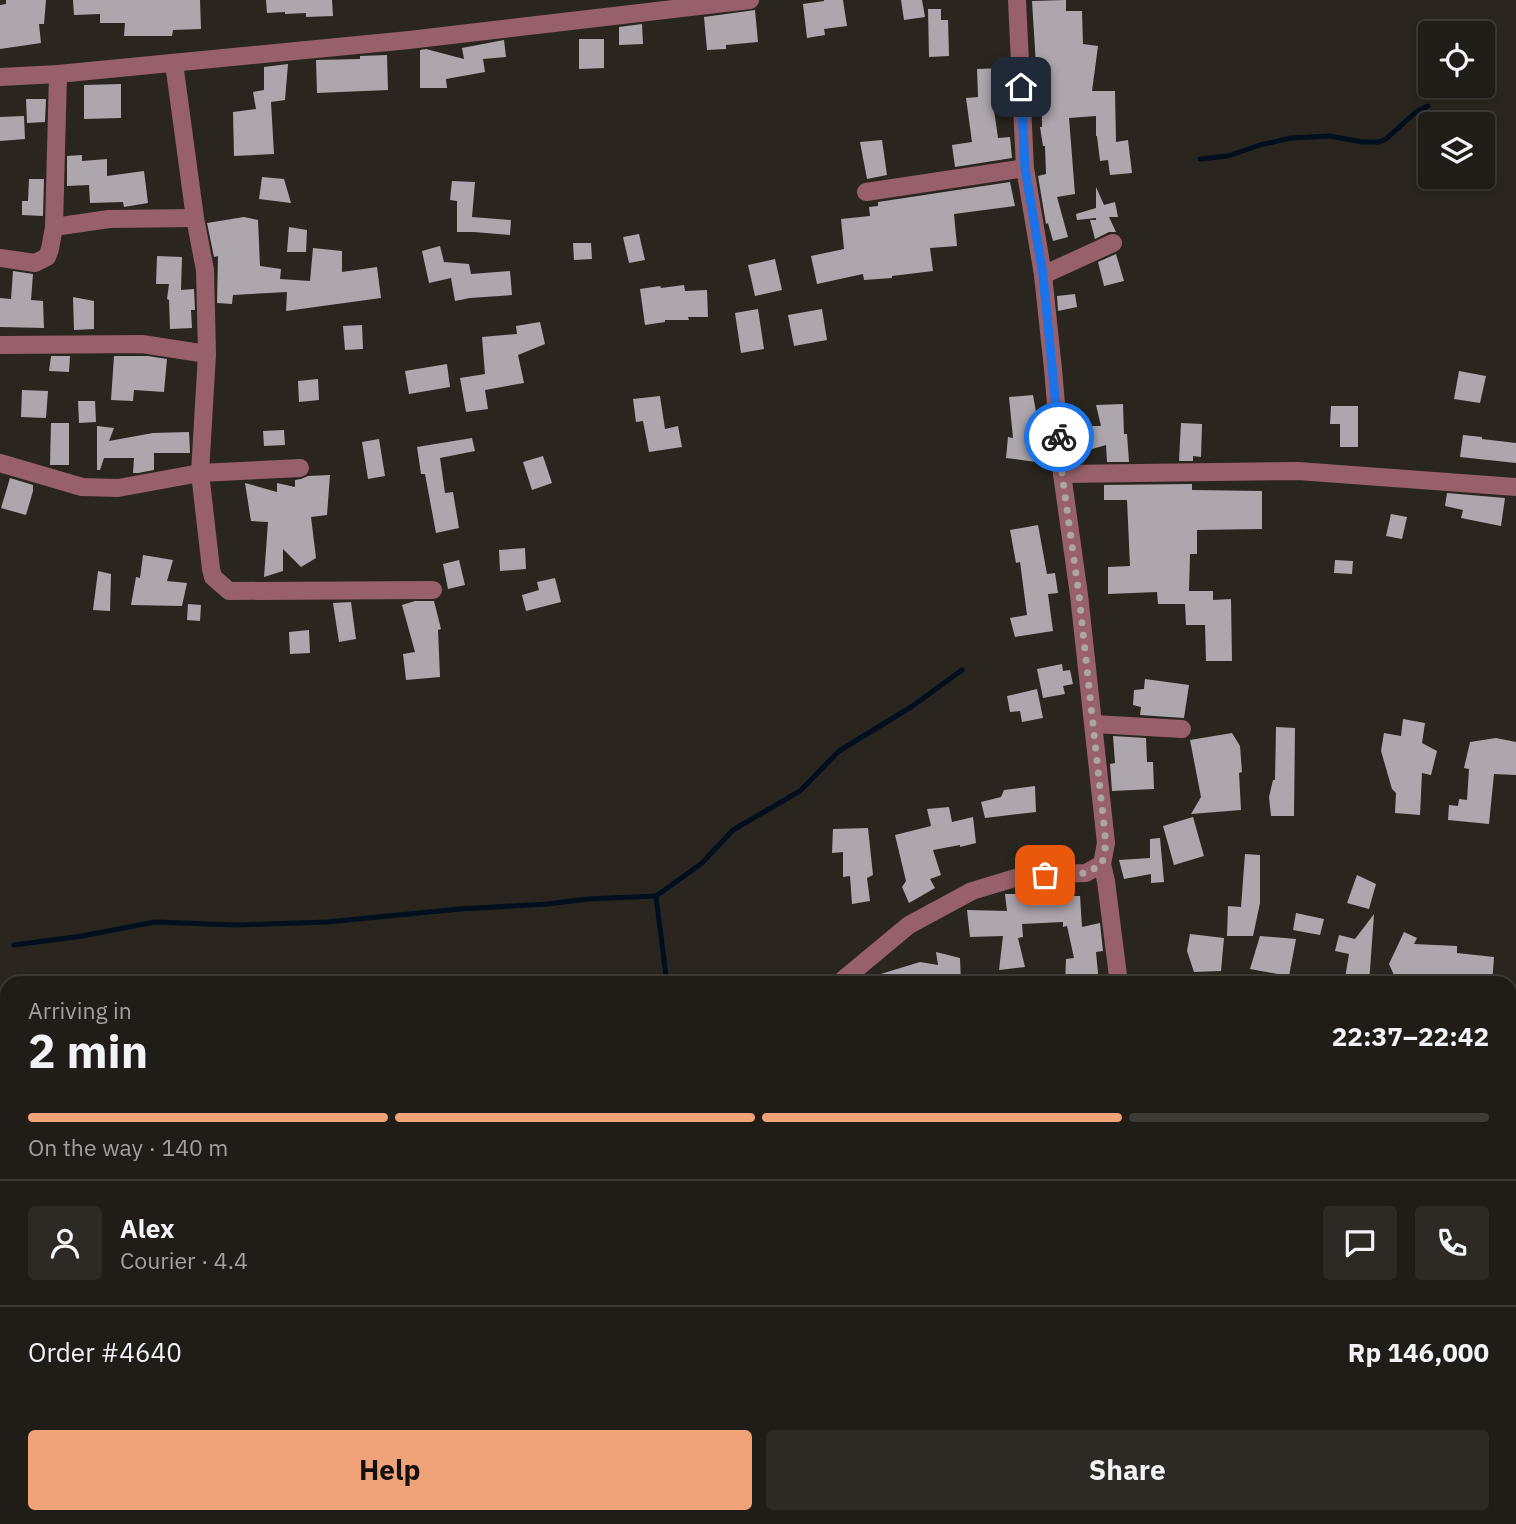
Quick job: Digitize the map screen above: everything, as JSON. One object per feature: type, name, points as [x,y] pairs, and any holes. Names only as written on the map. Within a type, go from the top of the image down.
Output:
[{"type":"street","points":[[0,77],[58,74],[409,40],[750,0]]},
{"type":"street","points":[[1017,0],[1025,168],[1043,275],[1062,474],[1094,724],[1106,844],[1102,864],[1118,976]]},
{"type":"street","points":[[174,63],[195,218],[205,270],[207,354],[200,474],[213,577],[229,591],[433,590]]},
{"type":"street","points":[[0,258],[35,263],[47,257],[54,227],[58,74]]},
{"type":"street","points":[[866,192],[1025,168]]},
{"type":"street","points":[[54,227],[109,219],[195,218]]},
{"type":"street","points":[[1043,275],[1113,243]]},
{"type":"street","points":[[0,345],[142,344],[207,354]]},
{"type":"street","points":[[0,463],[82,487],[118,488],[200,474],[300,468]]},
{"type":"street","points":[[1062,474],[1298,471],[1516,487]]},
{"type":"street","points":[[1094,724],[1182,729]]},
{"type":"street","points":[[848,976],[909,925],[972,891],[1025,875],[1086,873],[1102,864]]},
{"type":"building","points":[[6,0],[46,0],[44,24],[39,24],[41,43],[0,49],[0,5],[6,4]]},
{"type":"building","points":[[73,0],[200,0],[201,29],[173,30],[172,36],[124,36],[125,23],[100,23],[100,14],[74,15]]},
{"type":"building","points":[[266,0],[332,0],[333,16],[306,17],[306,13],[267,13]]},
{"type":"building","points":[[843,0],[847,26],[824,29],[825,35],[807,38],[803,4]]},
{"type":"building","points":[[901,0],[922,0],[925,17],[904,20]]},
{"type":"building","points":[[1066,0],[1066,11],[1082,11],[1083,44],[1098,46],[1092,91],[1115,91],[1116,142],[1128,140],[1132,173],[1110,175],[1108,160],[1100,161],[1096,116],[1069,118],[1075,194],[1057,197],[1068,237],[1053,241],[1048,223],[1046,224],[1038,176],[1046,174],[1045,146],[1040,127],[1041,65],[1036,65],[1032,1]]},
{"type":"building","points":[[928,9],[941,9],[941,20],[948,20],[949,56],[929,57]]},
{"type":"building","points":[[755,10],[758,42],[707,50],[704,17]]},
{"type":"building","points":[[642,24],[643,44],[619,45],[619,27]]},
{"type":"building","points":[[579,39],[604,39],[604,68],[579,69]]},
{"type":"building","points":[[504,40],[506,57],[483,59],[485,72],[446,79],[447,88],[420,88],[420,50],[426,49],[464,59],[462,48]]},
{"type":"building","points":[[387,55],[388,90],[317,93],[316,60]]},
{"type":"building","points":[[288,64],[285,100],[271,102],[274,154],[234,156],[233,112],[256,109],[253,92],[264,90],[264,67]]},
{"type":"building","points":[[1006,68],[1007,88],[991,89],[998,138],[1010,137],[1012,158],[955,167],[952,145],[972,142],[966,98],[978,97],[977,69]]},
{"type":"building","points":[[121,84],[121,118],[84,119],[84,85]]},
{"type":"building","points":[[26,99],[46,99],[45,122],[27,123]]},
{"type":"building","points":[[24,116],[25,139],[0,141],[0,117]]},
{"type":"building","points":[[882,140],[887,175],[867,179],[860,142]]},
{"type":"building","points":[[82,155],[82,161],[107,159],[107,176],[144,171],[148,203],[124,207],[123,202],[90,203],[89,185],[67,186],[67,156]]},
{"type":"building","points":[[262,177],[284,179],[291,203],[259,199]]},
{"type":"building","points":[[29,179],[44,179],[43,216],[22,215],[22,201],[28,201]]},
{"type":"building","points":[[452,181],[475,182],[472,217],[511,220],[510,235],[457,232],[457,201],[450,200]]},
{"type":"building","points":[[1010,182],[1015,206],[954,214],[957,246],[930,248],[933,271],[864,280],[863,274],[817,284],[811,256],[844,249],[841,219],[870,216],[869,207],[878,206],[878,202]]},
{"type":"building","points":[[1096,187],[1104,205],[1115,202],[1118,217],[1109,217],[1116,232],[1109,232],[1095,239],[1090,220],[1096,218],[1077,220],[1076,214],[1096,208]]},
{"type":"building","points":[[244,217],[258,220],[260,266],[281,269],[280,279],[310,281],[313,248],[342,251],[342,272],[377,267],[381,298],[286,311],[287,292],[233,295],[232,304],[217,303],[218,256],[214,257],[207,223]]},
{"type":"building","points":[[289,227],[307,230],[306,252],[287,252]]},
{"type":"building","points":[[639,234],[645,260],[629,263],[623,237]]},
{"type":"building","points":[[573,243],[591,243],[592,259],[574,260]]},
{"type":"building","points":[[440,246],[444,262],[469,264],[471,274],[510,271],[512,295],[455,301],[451,278],[429,283],[422,251]]},
{"type":"building","points":[[1116,254],[1124,281],[1104,286],[1098,262]]},
{"type":"building","points":[[157,256],[182,257],[181,290],[194,289],[192,328],[170,329],[167,299],[169,284],[156,284]]},
{"type":"building","points":[[775,259],[782,290],[755,296],[748,265]]},
{"type":"building","points":[[13,271],[33,274],[31,300],[43,301],[44,328],[0,327],[0,298],[11,299]]},
{"type":"building","points":[[684,285],[685,291],[707,290],[708,317],[688,317],[689,320],[665,320],[645,325],[640,289]]},
{"type":"building","points":[[1075,294],[1077,307],[1058,311],[1057,296]]},
{"type":"building","points":[[73,297],[94,301],[94,329],[74,330]]},
{"type":"building","points":[[758,309],[764,349],[741,353],[735,313]]},
{"type":"building","points":[[822,309],[827,340],[794,346],[788,315]]},
{"type":"building","points":[[540,322],[545,344],[518,355],[524,383],[485,390],[488,409],[466,412],[460,378],[485,374],[482,337],[517,334],[516,326]]},
{"type":"building","points":[[362,325],[363,349],[345,350],[343,326]]},
{"type":"building","points":[[51,356],[70,356],[69,372],[49,371]]},
{"type":"building","points":[[114,356],[167,359],[164,392],[134,390],[133,401],[111,400]]},
{"type":"building","points":[[447,364],[450,387],[409,394],[405,371]]},
{"type":"building","points":[[1459,371],[1486,376],[1480,403],[1454,399]]},
{"type":"building","points":[[318,379],[319,400],[299,402],[298,381]]},
{"type":"building","points":[[22,390],[48,391],[46,418],[21,417]]},
{"type":"building","points":[[1033,395],[1040,434],[1036,462],[1006,458],[1008,437],[1013,438],[1009,397]]},
{"type":"building","points":[[660,396],[665,429],[678,426],[682,447],[649,452],[643,421],[636,422],[633,399]]},
{"type":"building","points":[[78,401],[95,401],[96,422],[79,423]]},
{"type":"building","points":[[1123,404],[1129,462],[1107,462],[1106,445],[1078,453],[1077,426],[1101,426],[1096,405]]},
{"type":"building","points":[[1331,406],[1358,406],[1358,447],[1340,447],[1340,424],[1330,424]]},
{"type":"building","points":[[51,423],[69,423],[69,465],[50,465]]},
{"type":"building","points":[[1181,423],[1202,424],[1201,457],[1193,456],[1193,461],[1179,461]]},
{"type":"building","points":[[97,426],[114,428],[109,441],[153,433],[189,432],[190,453],[154,453],[154,470],[138,473],[133,473],[134,458],[104,458],[100,470],[97,470]]},
{"type":"building","points":[[284,430],[285,445],[264,446],[263,431]]},
{"type":"building","points":[[1463,435],[1516,443],[1516,463],[1460,457]]},
{"type":"building","points":[[472,438],[475,451],[440,458],[445,493],[453,492],[459,528],[436,533],[417,447]]},
{"type":"building","points":[[379,439],[385,476],[368,479],[362,442]]},
{"type":"building","points":[[543,456],[552,483],[532,490],[523,462]]},
{"type":"building","points":[[330,475],[327,515],[311,517],[316,558],[301,567],[283,549],[283,571],[264,577],[268,522],[251,521],[245,483],[277,492],[277,483],[295,487],[295,480],[308,476]]},
{"type":"building","points":[[10,478],[33,485],[26,515],[1,508]]},
{"type":"building","points":[[1192,484],[1192,490],[1262,491],[1262,529],[1197,530],[1197,554],[1190,554],[1189,591],[1213,591],[1213,600],[1231,599],[1232,661],[1206,661],[1205,625],[1186,625],[1185,604],[1158,604],[1157,592],[1108,594],[1108,567],[1130,566],[1127,500],[1104,500],[1104,485]]},
{"type":"building","points":[[1447,493],[1505,498],[1501,526],[1461,518],[1463,510],[1445,506]]},
{"type":"building","points":[[1391,514],[1407,517],[1402,539],[1386,536]]},
{"type":"building","points":[[1038,525],[1047,574],[1055,573],[1058,593],[1048,594],[1053,631],[1015,637],[1010,618],[1027,615],[1020,562],[1016,563],[1010,530]]},
{"type":"building","points":[[525,548],[526,569],[500,571],[499,550]]},
{"type":"building","points":[[143,555],[173,560],[167,581],[187,583],[182,606],[131,605],[136,577],[140,578]]},
{"type":"building","points":[[459,560],[465,585],[448,589],[443,564]]},
{"type":"building","points":[[1335,560],[1353,561],[1352,574],[1334,573]]},
{"type":"building","points":[[98,571],[111,574],[110,611],[93,610]]},
{"type":"building","points":[[555,578],[561,602],[526,611],[522,595],[539,590],[537,582]]},
{"type":"building","points":[[415,601],[434,601],[441,629],[438,630],[440,677],[406,680],[403,654],[415,652],[402,605]]},
{"type":"building","points":[[351,602],[356,639],[339,642],[333,603]]},
{"type":"building","points":[[188,604],[201,605],[200,621],[187,620]]},
{"type":"building","points":[[309,630],[310,653],[290,654],[289,632]]},
{"type":"building","points":[[1062,664],[1063,671],[1070,670],[1073,684],[1063,686],[1065,694],[1043,698],[1037,669]]},
{"type":"building","points":[[1145,679],[1189,685],[1184,718],[1140,715],[1141,707],[1133,705],[1134,690],[1144,689]]},
{"type":"building","points":[[1037,689],[1043,718],[1022,722],[1020,711],[1010,712],[1007,696]]},
{"type":"building","points":[[1403,719],[1425,723],[1422,743],[1437,751],[1431,775],[1422,773],[1420,815],[1395,813],[1396,793],[1392,789],[1381,751],[1384,733],[1401,736]]},
{"type":"building","points":[[1276,727],[1295,728],[1294,816],[1271,816],[1269,797],[1275,780]]},
{"type":"building","points":[[1232,733],[1240,746],[1241,810],[1191,814],[1201,797],[1190,740]]},
{"type":"building","points":[[1113,736],[1146,738],[1147,762],[1153,762],[1154,789],[1112,791],[1110,764],[1115,763]]},
{"type":"building","points":[[1496,738],[1516,742],[1516,775],[1494,774],[1489,824],[1448,820],[1449,805],[1458,806],[1459,799],[1467,800],[1469,769],[1464,768],[1470,742]]},
{"type":"building","points":[[1035,786],[1036,812],[985,818],[981,802],[1001,797],[1004,790]]},
{"type":"building","points":[[949,807],[952,822],[973,817],[976,843],[933,850],[941,875],[930,879],[935,888],[909,903],[902,887],[906,881],[895,835],[931,826],[927,809]]},
{"type":"building","points":[[1193,817],[1204,856],[1174,865],[1163,826]]},
{"type":"building","points":[[868,828],[873,875],[867,878],[870,901],[852,904],[850,876],[843,877],[843,852],[832,853],[833,829]]},
{"type":"building","points":[[1160,838],[1164,882],[1151,883],[1151,874],[1124,879],[1119,860],[1150,858],[1150,839]]},
{"type":"building","points":[[1245,854],[1260,855],[1260,903],[1253,936],[1227,936],[1228,906],[1241,907]]},
{"type":"building","points":[[1357,875],[1376,884],[1369,909],[1347,903]]},
{"type":"building","points":[[1028,886],[1047,886],[1047,896],[1080,896],[1082,927],[1100,923],[1103,951],[1096,952],[1098,976],[1065,976],[1066,959],[1074,958],[1067,926],[1063,927],[1063,922],[1022,924],[1023,937],[1018,938],[1025,967],[999,970],[1003,936],[970,937],[967,910],[1007,911],[1005,894],[1029,894]]},
{"type":"building","points":[[1296,913],[1324,919],[1320,935],[1293,930]]},
{"type":"building","points":[[1374,914],[1370,976],[1345,976],[1349,954],[1335,951],[1339,935],[1355,939]]},
{"type":"building","points":[[1404,932],[1417,938],[1414,944],[1457,946],[1457,953],[1494,957],[1493,976],[1394,976],[1389,964]]},
{"type":"building","points":[[1190,934],[1224,938],[1221,971],[1194,972],[1187,951]]},
{"type":"building","points":[[1260,936],[1296,939],[1289,976],[1250,969]]},
{"type":"building","points":[[936,952],[960,958],[961,976],[874,976],[920,962],[938,965]]},
{"type":"waterway","points":[[1200,159],[1228,156],[1291,138],[1330,136],[1379,142],[1386,139],[1417,111],[1428,106]]},
{"type":"waterway","points":[[14,945],[155,922],[236,925],[327,922],[460,909],[656,896],[701,864],[733,830],[800,791],[839,751],[911,707],[962,670]]},
{"type":"waterway","points":[[656,896],[666,976]]},
{"type":"way so far","points":[[1045,875],[1086,873],[1102,864],[1106,844],[1059,437]]},
{"type":"route","points":[[1021,87],[1025,168],[1043,275],[1059,437]]}]
